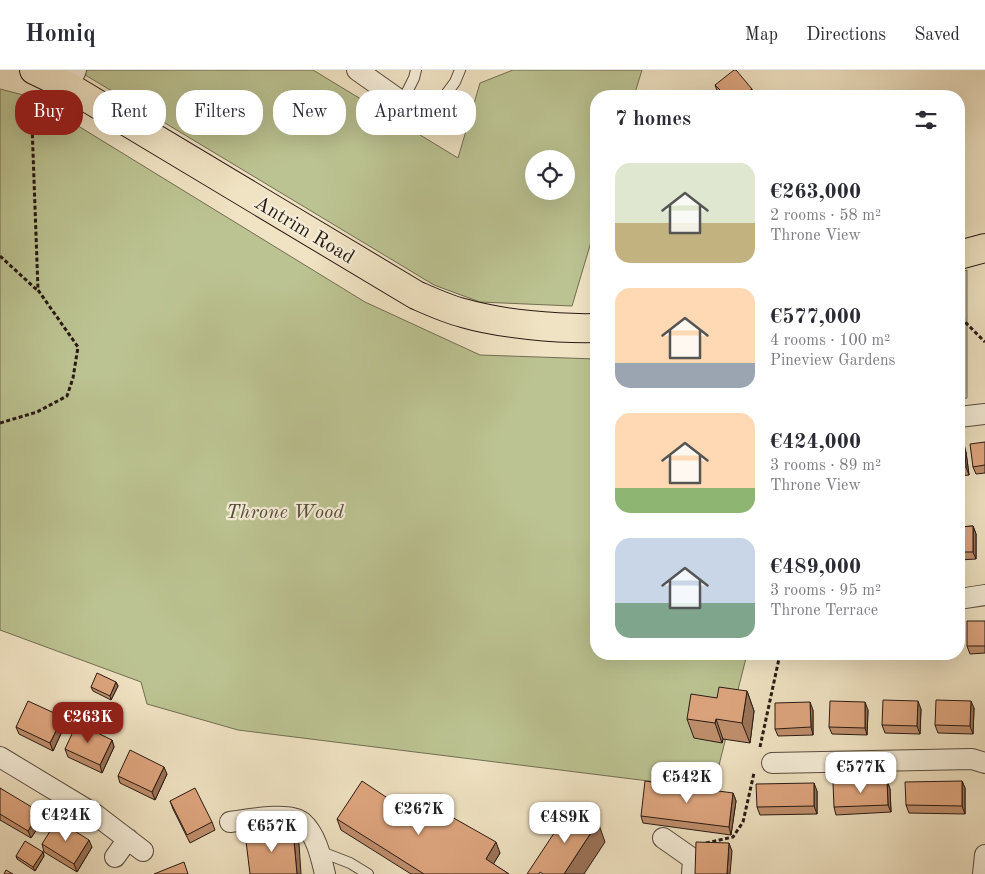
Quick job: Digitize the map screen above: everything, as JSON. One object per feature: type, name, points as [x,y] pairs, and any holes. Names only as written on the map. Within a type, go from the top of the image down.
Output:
[{"type":"main road","name":"Antrim Road","points":[[34,70],[73,79],[416,295],[450,309],[487,318],[535,325],[590,328]]},
{"type":"main road","points":[[965,253],[985,248]]},
{"type":"street","points":[[357,70],[385,90]]},
{"type":"street","points":[[965,416],[985,414]]},
{"type":"street","points":[[965,598],[985,595]]},
{"type":"street","points":[[0,757],[96,815],[136,845],[115,857]]},
{"type":"street","points":[[764,765],[972,758],[985,763]]},
{"type":"street","points":[[230,822],[291,817],[302,821],[312,834],[325,874]]},
{"type":"street","points":[[663,838],[693,866]]},
{"type":"street","points":[[983,874],[985,855]]},
{"type":"lane","points":[[408,90],[416,70]]},
{"type":"lane","points":[[451,90],[460,70]]},
{"type":"lane","points":[[319,851],[350,863],[368,874]]},
{"type":"path","points":[[32,135],[38,290]]},
{"type":"path","points":[[0,256],[38,290],[78,347],[73,378],[67,396],[37,412],[0,423]]},
{"type":"path","points":[[965,323],[985,342]]},
{"type":"path","points":[[760,747],[779,660]]},
{"type":"path","points":[[693,866],[695,845],[733,837],[743,822],[764,765]]},
{"type":"green space","points":[[77,70],[313,70],[346,90],[273,90],[273,135],[346,135],[346,90],[356,96],[356,135],[420,135],[458,158],[465,135],[476,135],[476,97],[480,83],[513,70],[642,70],[636,90],[590,90],[590,245],[572,306],[480,302],[434,285],[185,135],[263,135],[263,90],[176,90],[176,130],[166,124],[166,90],[110,90]]},
{"type":"green space","name":"Throne Wood","points":[[0,89],[15,93],[15,135],[83,135],[83,129],[365,302],[480,355],[590,359],[590,660],[745,660],[713,789],[238,730],[147,704],[141,682],[0,630]]},
{"type":"green space","points":[[967,270],[967,398],[965,398],[965,271]]},
{"type":"building","points":[[736,70],[752,89],[720,90],[715,85]]},
{"type":"building","points":[[985,442],[985,465],[973,467],[970,444]]},
{"type":"building","points":[[973,526],[973,552],[965,552],[965,527]]},
{"type":"building","points":[[967,621],[985,621],[985,646],[967,646]]},
{"type":"building","points":[[97,673],[116,682],[110,696],[91,687]]},
{"type":"building","points":[[719,687],[747,691],[742,723],[716,719],[715,723],[687,719],[691,694],[717,698]]},
{"type":"building","points":[[883,700],[918,701],[917,726],[882,725]]},
{"type":"building","points":[[936,700],[971,701],[970,726],[935,725]]},
{"type":"building","points":[[28,701],[63,717],[50,743],[16,727]]},
{"type":"building","points":[[830,701],[865,702],[865,728],[829,727]]},
{"type":"building","points":[[810,702],[811,727],[775,729],[775,703]]},
{"type":"building","points":[[77,723],[112,740],[100,765],[65,749]]},
{"type":"building","points":[[130,750],[164,767],[152,792],[118,776]]},
{"type":"building","points":[[362,781],[425,823],[436,808],[496,842],[486,859],[509,874],[424,874],[337,819]]},
{"type":"building","points":[[645,781],[733,793],[729,827],[641,816]]},
{"type":"building","points":[[887,781],[888,805],[834,807],[833,783]]},
{"type":"building","points":[[962,781],[962,806],[906,805],[905,782]]},
{"type":"building","points":[[814,783],[814,806],[757,807],[756,784]]},
{"type":"building","points":[[0,788],[40,812],[28,831],[0,814]]},
{"type":"building","points":[[195,788],[212,822],[187,835],[170,801]]},
{"type":"building","points":[[572,806],[598,822],[564,874],[543,874],[540,872],[539,874],[527,874]]},
{"type":"building","points":[[57,820],[89,840],[74,864],[42,844]]},
{"type":"building","points":[[293,830],[297,874],[250,874],[245,833]]},
{"type":"building","points":[[25,841],[43,852],[33,867],[16,856]]},
{"type":"building","points":[[696,842],[729,843],[727,874],[695,874]]},
{"type":"building","points":[[184,862],[188,874],[154,874]]},
{"type":"building","points":[[6,870],[13,874],[4,874]]}]
